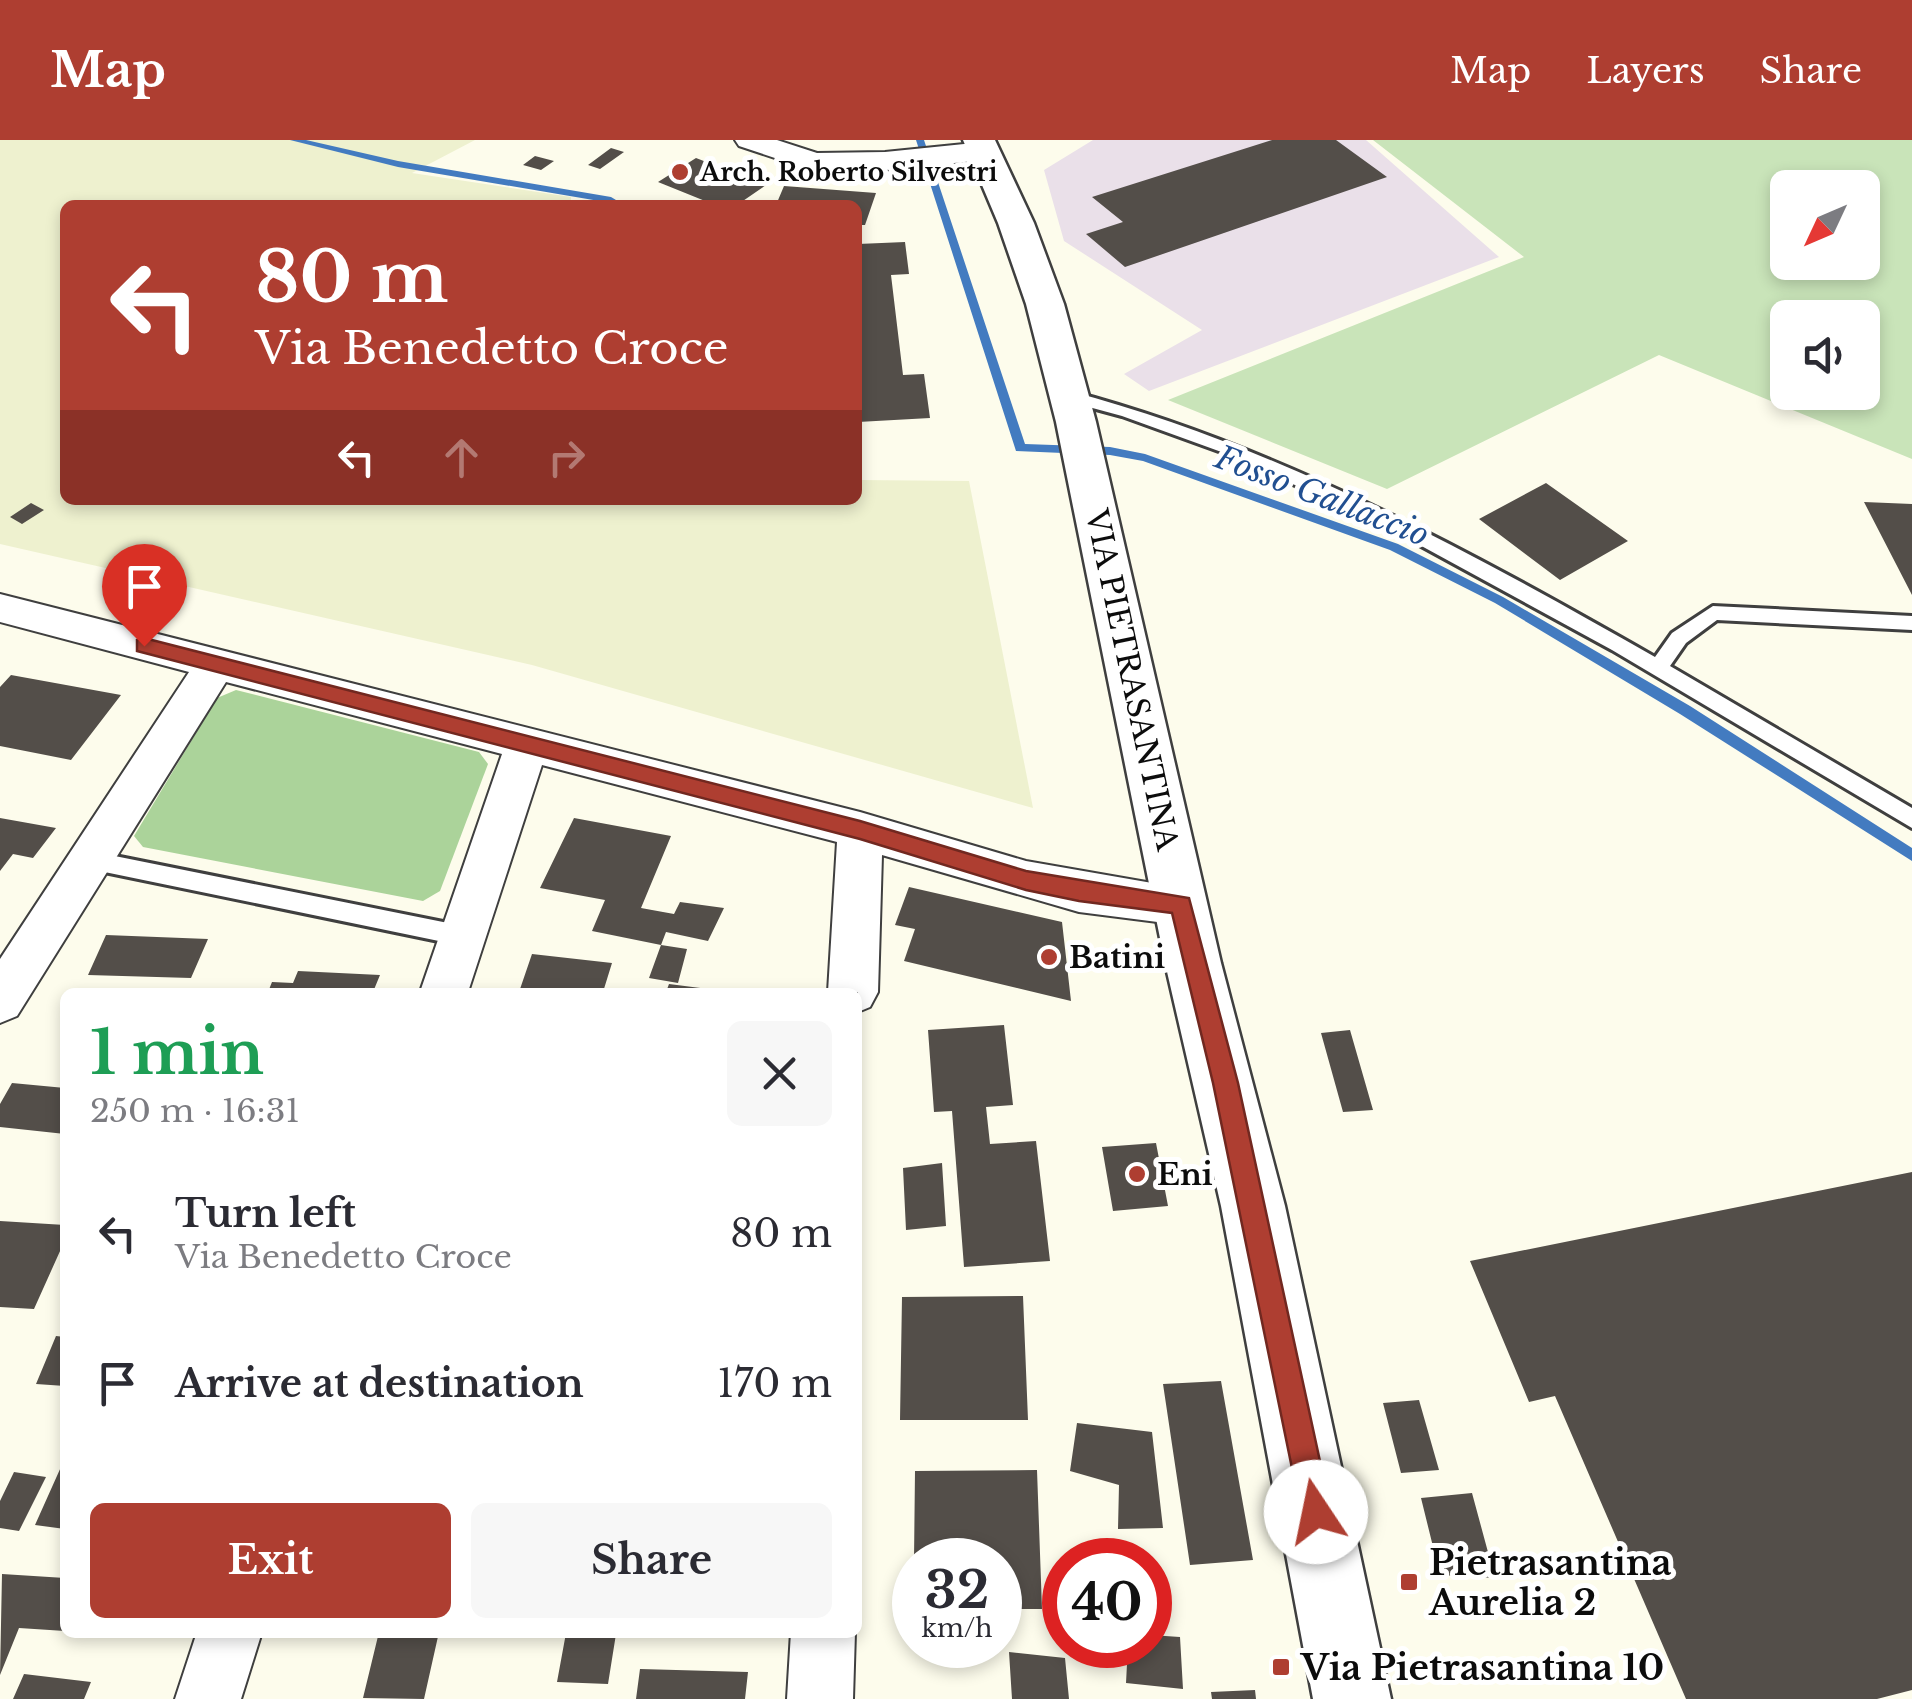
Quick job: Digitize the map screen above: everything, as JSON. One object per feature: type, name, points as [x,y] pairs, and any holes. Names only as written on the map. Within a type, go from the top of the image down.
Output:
[{"type":"street","points":[[749,140],[814,162],[893,160],[981,146]]},
{"type":"street","name":"VIA PIETRASANTINA","points":[[981,146],[1016,223],[1045,304],[1073,409],[1181,905],[1257,1226],[1352,1699]]},
{"type":"street","points":[[0,608],[860,830],[1026,880],[1079,892],[1181,905]]},
{"type":"street","points":[[0,1002],[216,664]]},
{"type":"street","points":[[445,988],[527,744]]},
{"type":"street","points":[[852,988],[860,830]]},
{"type":"street","points":[[208,1699],[228,1638]]},
{"type":"street","points":[[820,1699],[824,1638]]},
{"type":"lane","points":[[1073,409],[1160,422],[1345,500],[1659,667],[1912,819]]},
{"type":"lane","points":[[1659,667],[1679,638],[1714,613],[1912,623]]},
{"type":"lane","points":[[90,860],[463,936]]},
{"type":"shaded area","points":[[1093,140],[1366,140],[1499,257],[1149,391],[1124,374],[1202,330],[1064,241],[1044,170]]},
{"type":"green space","points":[[0,140],[475,140],[412,173],[571,200],[60,200],[60,505],[862,505],[862,480],[969,481],[1033,808],[532,665],[0,544]]},
{"type":"green space","points":[[1373,140],[1912,140],[1912,459],[1793,410],[1880,410],[1880,300],[1770,300],[1770,401],[1659,355],[1387,489],[1168,400],[1524,257]]},
{"type":"green space","points":[[236,690],[479,752],[488,764],[440,891],[423,901],[143,847],[134,836],[217,698]]},
{"type":"building","points":[[1272,140],[1336,140],[1387,177],[1125,267],[1086,234],[1123,222],[1092,197]]},
{"type":"building","points":[[611,148],[624,152],[600,169],[588,165]]},
{"type":"building","points":[[535,156],[554,161],[541,170],[523,165]]},
{"type":"building","points":[[696,158],[766,185],[744,200],[703,200],[658,182]]},
{"type":"building","points":[[784,186],[876,193],[865,225],[862,200],[778,200]]},
{"type":"building","points":[[905,242],[909,274],[891,275],[903,375],[924,374],[930,418],[862,422],[862,244]]},
{"type":"building","points":[[1546,483],[1628,541],[1560,580],[1479,519]]},
{"type":"building","points":[[1864,502],[1912,504],[1912,595]]},
{"type":"building","points":[[31,503],[44,510],[22,524],[10,517]]},
{"type":"building","points":[[11,675],[121,695],[71,760],[0,746],[0,687]]},
{"type":"building","points":[[0,818],[56,828],[33,858],[13,854],[0,871]]},
{"type":"building","points":[[574,818],[671,836],[641,908],[674,914],[680,902],[724,908],[708,941],[666,932],[661,945],[592,931],[605,900],[540,888]]},
{"type":"building","points":[[909,887],[1062,922],[1071,1001],[904,961],[915,929],[895,925]]},
{"type":"building","points":[[106,935],[208,939],[191,978],[88,975]]},
{"type":"building","points":[[661,945],[687,949],[678,983],[649,978]]},
{"type":"building","points":[[532,954],[612,963],[604,988],[520,988]]},
{"type":"building","points":[[298,971],[380,975],[375,988],[270,988],[272,982],[293,983]]},
{"type":"building","points":[[669,984],[700,988],[668,988]]},
{"type":"building","points":[[1004,1025],[1013,1105],[986,1107],[990,1144],[1036,1141],[1050,1261],[964,1267],[952,1111],[934,1112],[928,1030]]},
{"type":"building","points":[[1350,1030],[1373,1110],[1343,1112],[1321,1033]]},
{"type":"building","points":[[12,1083],[60,1088],[60,1133],[0,1127],[0,1104]]},
{"type":"building","points":[[1156,1143],[1168,1206],[1113,1211],[1102,1147]]},
{"type":"building","points":[[942,1163],[946,1226],[906,1230],[903,1168]]},
{"type":"building","points":[[1912,1172],[1912,1690],[1877,1699],[1686,1699],[1555,1396],[1529,1402],[1470,1261]]},
{"type":"building","points":[[0,1221],[60,1225],[60,1251],[34,1309],[0,1307]]},
{"type":"building","points":[[1023,1296],[1028,1420],[900,1420],[902,1297]]},
{"type":"building","points":[[56,1336],[60,1336],[60,1386],[36,1384]]},
{"type":"building","points":[[1221,1381],[1253,1560],[1190,1565],[1163,1384]]},
{"type":"building","points":[[1419,1400],[1439,1470],[1401,1473],[1383,1403]]},
{"type":"building","points":[[1077,1423],[1152,1432],[1163,1528],[1118,1529],[1119,1485],[1070,1471]]},
{"type":"building","points":[[60,1469],[60,1528],[35,1525]]},
{"type":"building","points":[[1037,1470],[1042,1609],[1022,1609],[1022,1538],[914,1538],[915,1471]]},
{"type":"building","points":[[14,1472],[46,1477],[19,1531],[0,1528],[0,1501]]},
{"type":"building","points":[[1472,1493],[1495,1578],[1440,1575],[1421,1498]]},
{"type":"building","points":[[2,1574],[60,1578],[60,1631],[19,1628],[0,1675]]},
{"type":"building","points":[[1172,1636],[1180,1637],[1183,1689],[1126,1683],[1127,1668],[1172,1668]]},
{"type":"building","points":[[378,1638],[438,1638],[424,1699],[363,1698]]},
{"type":"building","points":[[565,1638],[615,1638],[608,1684],[557,1682]]},
{"type":"building","points":[[1022,1653],[1042,1656],[1042,1668],[1066,1668],[1069,1699],[1012,1699],[1010,1668],[1022,1668]]},
{"type":"building","points":[[640,1669],[748,1672],[745,1699],[636,1699]]},
{"type":"building","points":[[24,1674],[91,1682],[84,1699],[13,1699]]},
{"type":"building","points":[[1255,1690],[1256,1699],[1212,1699],[1211,1692]]},
{"type":"waterway","points":[[294,140],[398,164],[611,200]]},
{"type":"waterway","name":"Fosso Gallaccio","points":[[920,140],[1020,448],[1110,451],[1145,458],[1394,547],[1499,600],[1685,710],[1912,855]]},
{"type":"place","name":"Arch. Roberto Silvestri","points":[[680,172]]},
{"type":"place","name":"Batini","points":[[1049,957]]},
{"type":"place","name":"Eni","points":[[1137,1174]]},
{"type":"place","name":"Pietrasantina Aurelia 2","points":[[1409,1582]]},
{"type":"place","name":"Via Pietrasantina 10","points":[[1281,1667]]},
{"type":"route","points":[[144,646],[860,830],[1026,880],[1079,892],[1181,905],[1226,1083],[1316,1512]]}]
